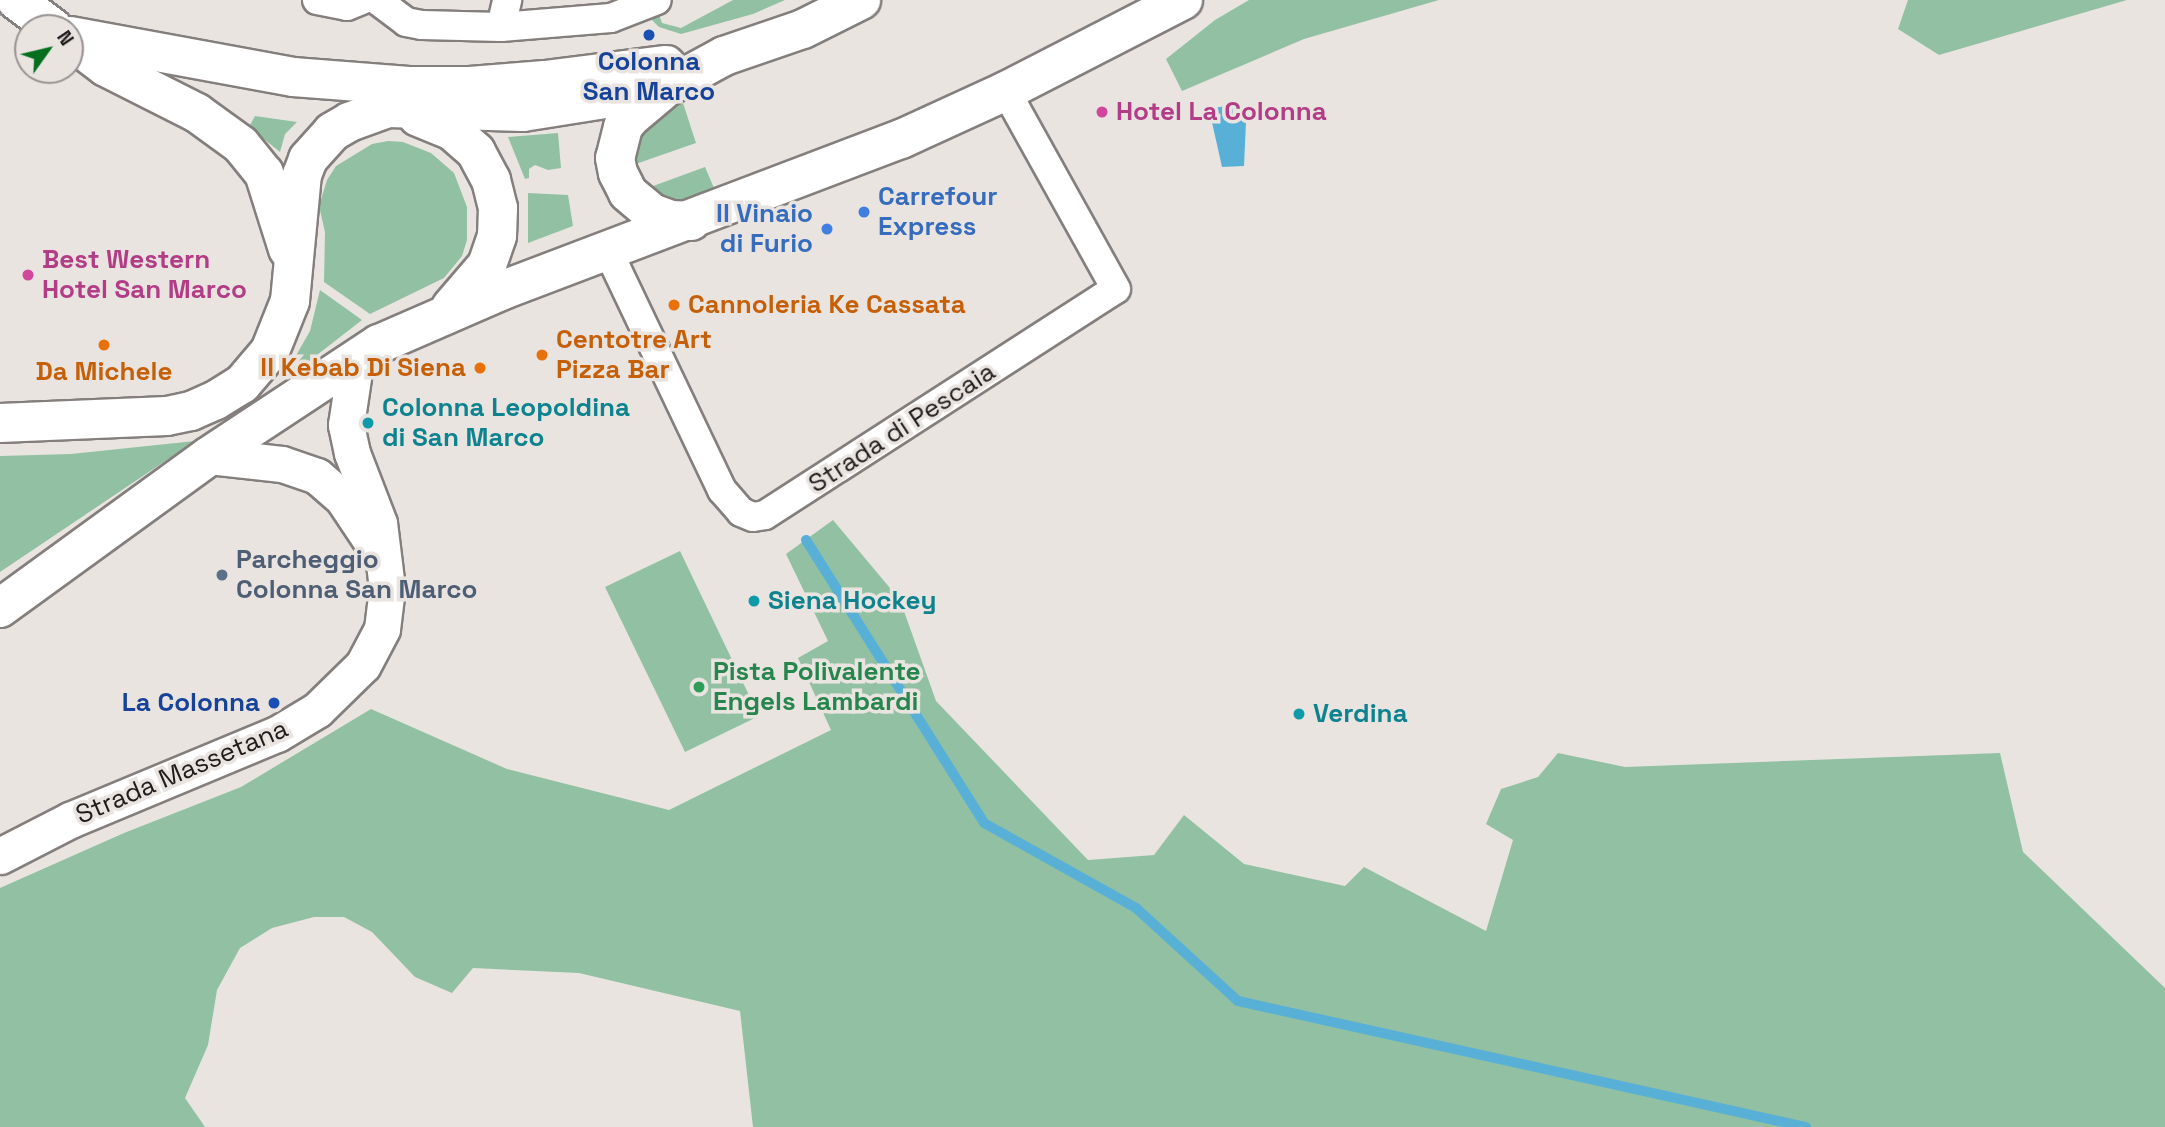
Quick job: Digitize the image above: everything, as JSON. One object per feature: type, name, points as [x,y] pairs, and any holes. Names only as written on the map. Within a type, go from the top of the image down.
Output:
[{"type":"main road","points":[[16,0],[34,14]]},
{"type":"main road","points":[[691,220],[671,220],[652,213],[628,193],[618,173],[615,158],[623,127],[638,110],[667,87],[724,56],[811,14],[861,0]]},
{"type":"main road","points":[[0,608],[209,456],[356,358],[444,314],[901,139],[1006,91],[1183,0]]},
{"type":"main road","points":[[84,40],[293,77],[409,86],[470,86],[545,80],[724,56]]},
{"type":"main road","points":[[84,49],[106,67],[197,113],[241,145],[264,173],[293,271]]},
{"type":"main road","points":[[293,77],[437,122],[464,139],[484,164],[496,193],[499,224],[494,250],[478,279],[444,314]]},
{"type":"main road","points":[[0,423],[167,416],[216,400],[242,384],[270,351],[290,301],[302,175],[308,159],[332,132],[367,113],[388,108],[523,112],[606,101],[667,87]]},
{"type":"street","points":[[317,0],[347,6],[362,0]]},
{"type":"street","points":[[377,0],[406,22],[504,14],[611,18],[657,0]]},
{"type":"street","name":"Strada di Pescaia","points":[[608,251],[722,491],[741,512],[753,517],[775,510],[1116,289],[1006,91]]},
{"type":"street","name":"Strada Massetana","points":[[0,856],[70,820],[277,734],[317,710],[355,674],[377,641],[387,601],[379,523],[352,453],[346,425],[356,358]]},
{"type":"street","name":"Strada Massetana","points":[[209,456],[282,464],[317,476],[342,499],[382,556]]},
{"type":"green space","points":[[733,0],[785,0],[753,14],[681,34],[659,27],[650,18],[658,12],[662,23],[681,28]]},
{"type":"green space","points":[[1249,0],[1439,0],[1304,39],[1182,91],[1166,59],[1215,20]]},
{"type":"green space","points":[[1908,0],[2127,0],[1939,55],[1898,29]]},
{"type":"green space","points":[[683,103],[696,143],[630,166],[638,133],[657,116]]},
{"type":"green space","points":[[255,116],[297,122],[285,134],[280,152],[249,127]]},
{"type":"green space","points":[[558,133],[561,168],[548,170],[535,165],[529,169],[529,178],[525,179],[508,137]]},
{"type":"green space","points":[[403,142],[431,153],[454,173],[467,207],[467,240],[462,256],[444,278],[370,314],[324,282],[325,232],[319,206],[327,180],[336,166],[372,144]]},
{"type":"green space","points":[[705,167],[717,195],[678,208],[645,189]]},
{"type":"green space","points":[[528,193],[568,195],[573,226],[528,243]]},
{"type":"green space","points":[[320,290],[362,320],[290,376],[286,373],[310,331]]},
{"type":"green space","points":[[195,441],[0,572],[0,456],[71,454]]},
{"type":"green space","points":[[833,520],[900,600],[936,701],[1088,860],[1154,855],[1184,815],[1244,864],[1345,886],[1364,867],[1486,931],[1513,840],[1486,824],[1501,789],[1538,777],[1558,753],[1625,767],[2000,753],[2023,852],[2165,988],[2165,1127],[753,1127],[740,1011],[579,973],[473,968],[452,993],[415,977],[372,932],[344,917],[314,917],[272,928],[240,948],[217,990],[208,1045],[185,1098],[205,1127],[0,1127],[0,888],[124,833],[241,787],[371,709],[507,769],[669,810],[831,730],[798,658],[828,641],[786,554]]},
{"type":"green space","points":[[680,551],[759,716],[685,752],[605,587]]},
{"type":"water","points":[[1241,103],[1246,122],[1244,166],[1222,167],[1209,109]]},
{"type":"waterway","points":[[806,540],[984,823],[1136,908],[1238,1001],[1806,1127]]},
{"type":"place","name":"Colonna San Marco","points":[[649,35]]},
{"type":"place","name":"Hotel La Colonna","points":[[1102,112]]},
{"type":"place","name":"Carrefour Express","points":[[864,212]]},
{"type":"place","name":"Il Vinaio di Furio","points":[[827,229]]},
{"type":"place","name":"Best Western Hotel San Marco","points":[[28,275]]},
{"type":"place","name":"Cannoleria Ke Cassata","points":[[674,305]]},
{"type":"place","name":"Da Michele","points":[[104,345]]},
{"type":"place","name":"Centotre Art Pizza Bar","points":[[542,355]]},
{"type":"place","name":"Il Kebab Di Siena","points":[[480,368]]},
{"type":"place","name":"Colonna Leopoldina di San Marco","points":[[368,423]]},
{"type":"place","name":"Parcheggio Colonna San Marco","points":[[222,575]]},
{"type":"place","name":"Siena Hockey","points":[[754,601]]},
{"type":"place","name":"Pista Polivalente Engels Lambardi","points":[[699,687]]},
{"type":"place","name":"La Colonna","points":[[274,703]]},
{"type":"place","name":"Verdina","points":[[1299,714]]}]
